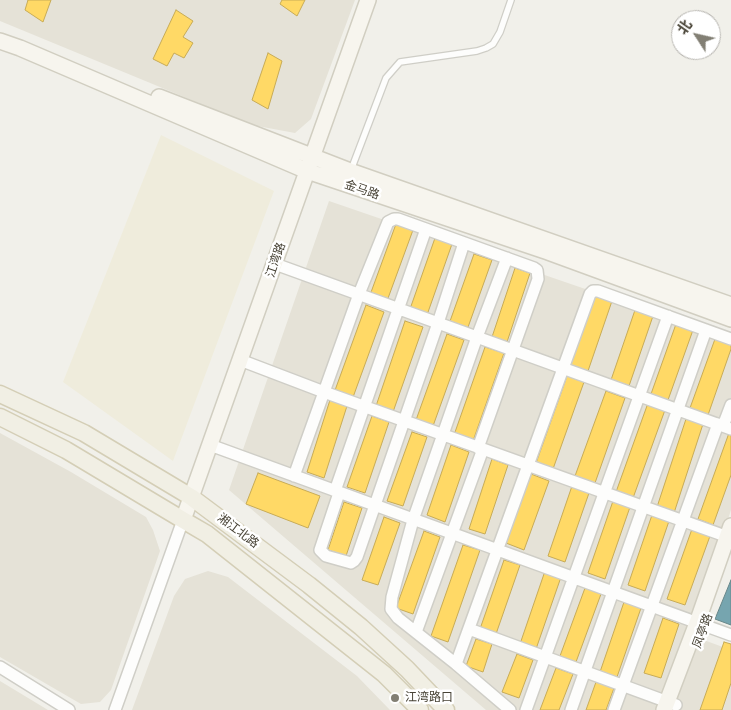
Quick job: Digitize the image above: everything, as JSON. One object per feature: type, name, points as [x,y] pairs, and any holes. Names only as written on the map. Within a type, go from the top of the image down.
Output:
[{"type":"main road","name":"湘江北路","points":[[0,394],[84,433],[191,497],[309,585],[360,627],[407,669],[446,710]]},
{"type":"main road","name":"湘江北路","points":[[0,417],[66,450],[207,534],[384,674],[420,710]]},
{"type":"street","name":"江湾路","points":[[183,520],[368,0]]},
{"type":"street","name":"金马路","points":[[0,35],[310,164],[350,172],[731,305]]},
{"type":"street","name":"金马路","points":[[0,41],[310,164],[731,319]]},
{"type":"street","points":[[294,476],[359,294],[390,220],[398,219],[537,270],[538,279],[452,534],[416,632]]},
{"type":"street","points":[[426,229],[364,407],[337,492],[320,550],[326,556],[351,564],[354,562],[464,243]]},
{"type":"street","points":[[507,258],[477,337],[413,520],[392,597],[391,609],[398,618],[510,710]]},
{"type":"street","points":[[275,264],[724,426]]},
{"type":"street","points":[[456,664],[587,300],[593,291],[598,291],[731,339]]},
{"type":"street","points":[[526,710],[668,316]]},
{"type":"street","points":[[571,710],[706,330]]},
{"type":"street","points":[[240,360],[364,407],[643,507],[683,521],[730,534],[701,624]]},
{"type":"street","points":[[614,710],[683,521],[731,406]]},
{"type":"street","points":[[210,446],[731,635]]},
{"type":"street","points":[[115,710],[183,520]]},
{"type":"street","name":"凤亭路","points":[[670,706],[701,624],[731,553]]},
{"type":"street","points":[[469,629],[623,685],[670,706]]},
{"type":"street","points":[[0,668],[69,710]]},
{"type":"lane","points":[[350,172],[386,78],[400,62],[477,51],[486,48],[493,44],[500,32],[511,0]]},
{"type":"shaded area","points":[[0,0],[355,0],[311,119],[295,133],[252,125],[0,21]]},
{"type":"shaded area","points":[[161,135],[274,191],[173,461],[63,382]]},
{"type":"shaded area","points":[[329,201],[731,339],[731,510],[690,635],[731,650],[731,710],[486,710],[229,490]]},
{"type":"shaded area","points":[[0,433],[71,472],[146,517],[153,530],[160,551],[111,690],[100,702],[81,704],[0,657]]},
{"type":"shaded area","points":[[208,571],[228,577],[357,676],[390,710],[132,710],[174,596],[185,579]]},
{"type":"shaded area","points":[[0,681],[48,710],[0,710]]},
{"type":"building: 住宅","points":[[28,0],[51,0],[43,22],[25,10]]},
{"type":"building: 住宅","points":[[282,0],[305,0],[297,16],[280,4]]},
{"type":"building: 住宅","points":[[176,10],[193,21],[183,37],[193,43],[184,58],[174,53],[167,66],[153,59]]},
{"type":"building: 住宅","points":[[268,53],[282,61],[268,109],[252,100]]},
{"type":"building: 住宅","points":[[396,224],[413,230],[387,301],[370,295]]},
{"type":"building: 住宅","points":[[435,238],[452,244],[427,315],[410,309]]},
{"type":"building: 住宅","points":[[474,254],[492,260],[467,330],[449,324]]},
{"type":"building: 住宅","points":[[515,268],[530,273],[507,342],[492,337]]},
{"type":"building: 住宅","points":[[594,295],[612,301],[588,371],[570,365]]},
{"type":"building: 住宅","points":[[366,305],[384,312],[352,400],[334,393]]},
{"type":"building: 住宅","points":[[635,310],[653,316],[629,386],[611,380]]},
{"type":"building: 住宅","points":[[405,321],[423,327],[393,412],[376,406]]},
{"type":"building: 住宅","points":[[676,324],[693,330],[668,400],[651,394]]},
{"type":"building: 住宅","points":[[447,334],[464,340],[433,426],[416,420]]},
{"type":"building: 住宅","points":[[715,339],[731,344],[731,349],[708,415],[690,408]]},
{"type":"building: 住宅","points":[[485,347],[504,353],[473,441],[454,435]]},
{"type":"building: 住宅","points":[[567,376],[584,382],[553,469],[536,463]]},
{"type":"building: 住宅","points":[[606,391],[625,398],[595,483],[575,476]]},
{"type":"building: 住宅","points":[[330,400],[347,406],[324,478],[307,472]]},
{"type":"building: 住宅","points":[[648,403],[665,410],[633,498],[616,492]]},
{"type":"building: 住宅","points":[[372,416],[389,422],[365,493],[347,487]]},
{"type":"building: 住宅","points":[[686,419],[703,424],[674,513],[657,507]]},
{"type":"building: 住宅","points":[[412,432],[427,437],[403,506],[387,501]]},
{"type":"building: 住宅","points":[[729,433],[731,434],[731,475],[713,525],[698,519]]},
{"type":"building: 住宅","points":[[451,445],[469,452],[445,522],[427,515]]},
{"type":"building: 住宅","points":[[492,459],[508,465],[485,534],[469,529]]},
{"type":"building: 住宅","points":[[258,473],[320,496],[308,528],[246,504]]},
{"type":"building: 住宅","points":[[531,474],[549,481],[524,550],[506,543]]},
{"type":"building: 住宅","points":[[572,486],[589,493],[565,562],[548,556]]},
{"type":"building: 住宅","points":[[613,501],[630,507],[605,579],[588,573]]},
{"type":"building: 住宅","points":[[344,502],[362,508],[346,556],[328,550]]},
{"type":"building: 住宅","points":[[652,515],[669,521],[645,591],[628,585]]},
{"type":"building: 住宅","points":[[384,517],[400,523],[378,585],[362,580]]},
{"type":"building: 住宅","points":[[692,529],[710,536],[685,605],[667,599]]},
{"type":"building: 住宅","points":[[424,531],[440,537],[413,614],[396,608]]},
{"type":"building: 住宅","points":[[463,545],[480,550],[448,642],[431,636]]},
{"type":"building: 住宅","points":[[504,560],[520,565],[496,634],[480,629]]},
{"type":"building: 住宅","points":[[545,571],[561,577],[536,649],[520,644]]},
{"type":"building: 住宅","points":[[585,588],[601,594],[576,662],[560,656]]},
{"type":"building: 住宅","points":[[624,602],[641,608],[617,677],[600,672]]},
{"type":"building: 住宅","points":[[663,618],[679,624],[661,678],[644,673]]},
{"type":"building: 住宅","points":[[476,639],[492,644],[483,672],[466,666]]},
{"type":"building: 住宅","points":[[724,642],[731,644],[731,683],[722,710],[700,710]]},
{"type":"building: 住宅","points":[[517,654],[533,660],[519,698],[502,692]]},
{"type":"building: 住宅","points":[[556,668],[573,674],[559,710],[540,710]]},
{"type":"building: 住宅","points":[[596,682],[614,688],[606,710],[586,710]]},
{"type":"building: 公共","points":[[731,580],[731,625],[715,619]]},
{"type":"place","name":"江湾路口","points":[[395,698]]}]
